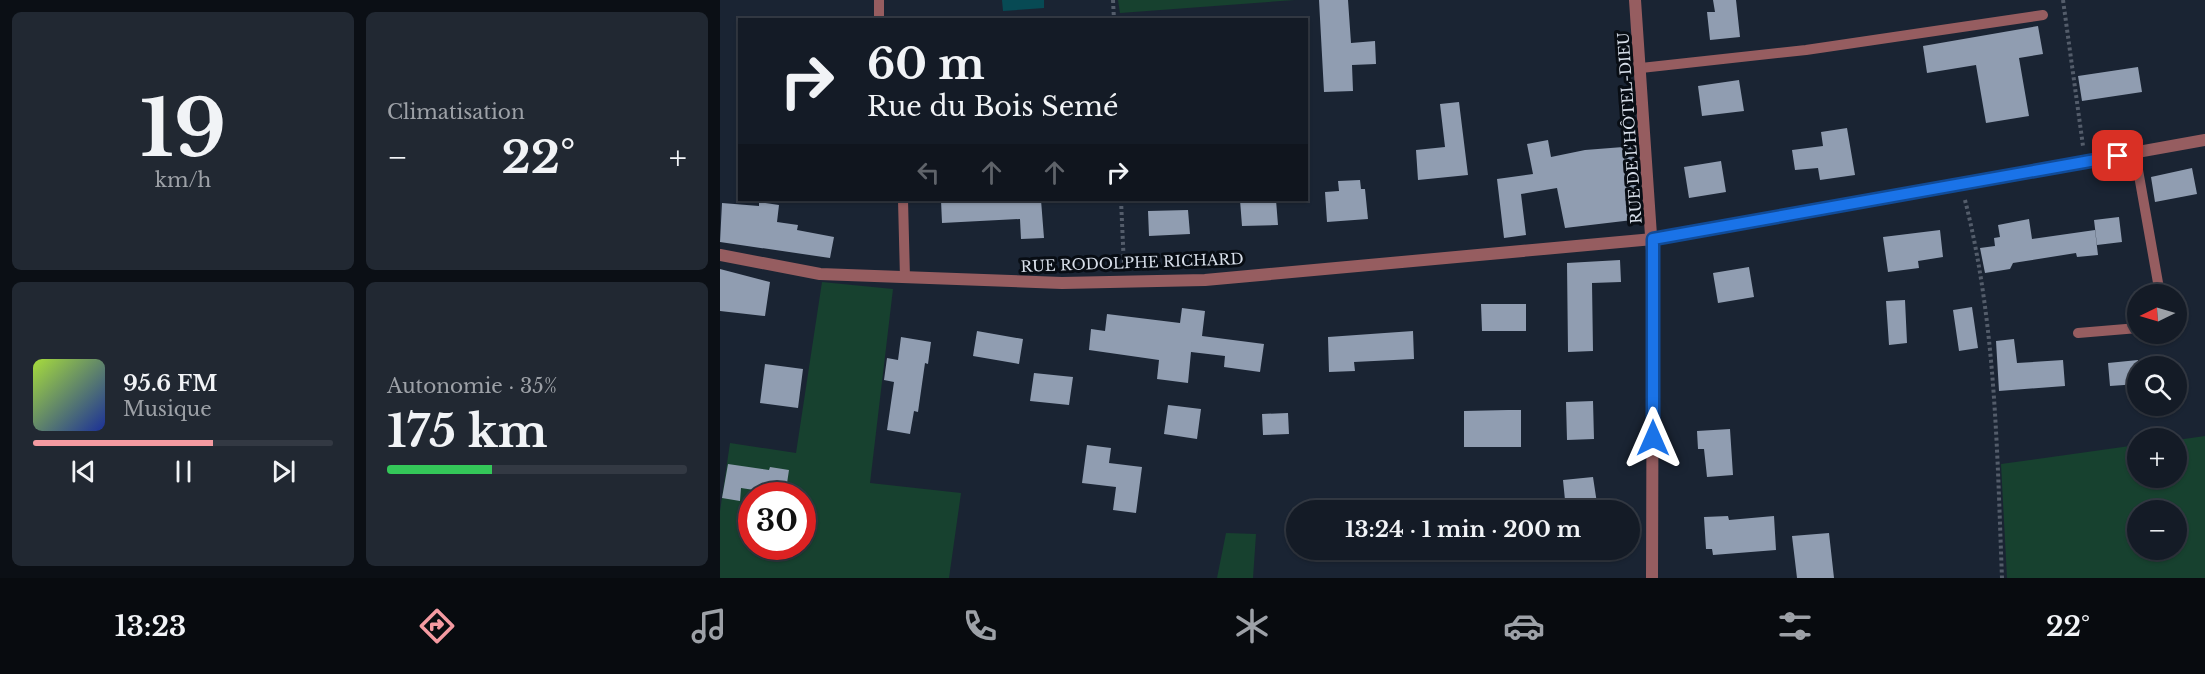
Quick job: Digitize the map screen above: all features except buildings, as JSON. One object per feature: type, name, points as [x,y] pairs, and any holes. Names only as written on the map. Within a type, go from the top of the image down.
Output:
[{"type":"street","name":"RUE DE L'HÔTEL-DIEU","points":[[1635,0],[1653,239],[1652,578]]},
{"type":"street","name":"RUE RODOLPHE RICHARD","points":[[720,255],[820,274],[1062,283],[1204,279],[1653,239],[2205,140]]},
{"type":"lane","points":[[879,0],[879,18]]},
{"type":"lane","points":[[1641,68],[1806,50],[2043,15]]},
{"type":"lane","points":[[2135,153],[2158,284]]},
{"type":"lane","points":[[903,201],[905,278]]},
{"type":"lane","points":[[2078,333],[2127,328]]},
{"type":"path","points":[[1113,0],[1114,18]]},
{"type":"path","points":[[2063,0],[2085,162]]},
{"type":"path","points":[[1961,184],[1974,235],[1982,286],[1992,383],[2002,578]]},
{"type":"path","points":[[1121,201],[1124,282]]},
{"type":"shaded area","points":[[1002,0],[1044,0],[1044,8],[1003,11]]},
{"type":"shaded area","points":[[1118,0],[1295,0],[1120,13]]},
{"type":"shaded area","points":[[822,282],[893,289],[870,483],[961,493],[949,578],[720,578],[720,511],[730,443],[796,453]]},
{"type":"shaded area","points":[[2205,436],[2205,578],[2007,578],[2001,464],[2127,446],[2127,488],[2187,488],[2187,439]]},
{"type":"shaded area","points":[[1226,533],[1256,534],[1253,578],[1217,578]]},
{"type":"route","points":[[1653,438],[1653,239],[2118,156]]}]
